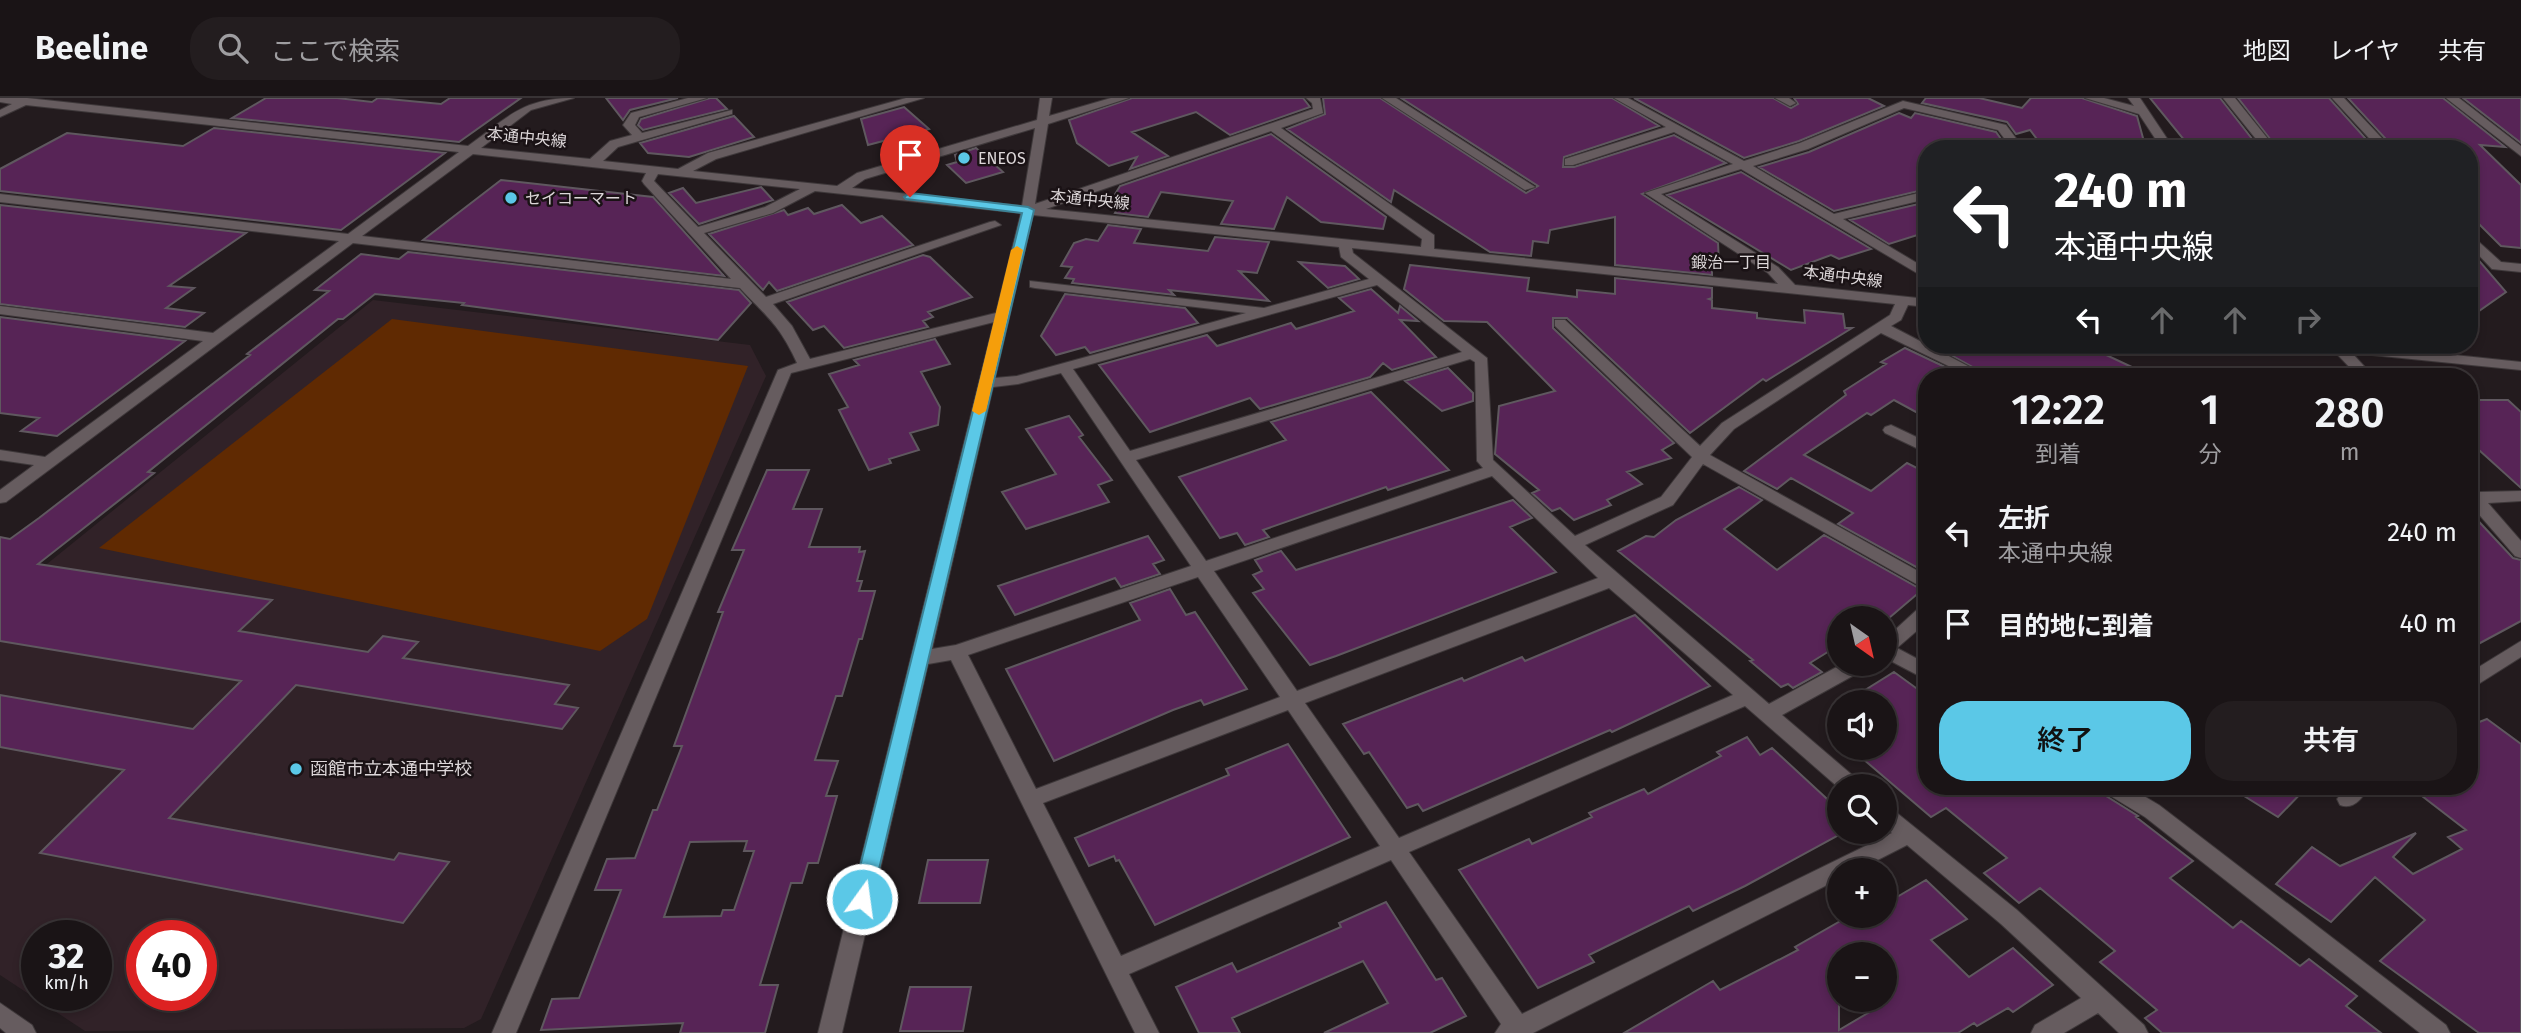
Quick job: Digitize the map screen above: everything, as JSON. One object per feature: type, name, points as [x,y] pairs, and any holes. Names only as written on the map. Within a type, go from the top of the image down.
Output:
[{"type":"street","points":[[0,498],[527,108],[568,98]]},
{"type":"street","points":[[639,137],[629,125],[635,116],[701,98]]},
{"type":"street","points":[[683,172],[712,156],[918,98]]},
{"type":"street","points":[[830,1033],[1028,210],[1046,98]]},
{"type":"street","points":[[841,189],[861,176],[1123,98]]},
{"type":"street","points":[[1388,98],[1529,187]]},
{"type":"street","points":[[1620,98],[1743,165],[1918,270]]},
{"type":"street","points":[[2091,98],[2144,113]]},
{"type":"street","points":[[2134,98],[2162,140]]},
{"type":"street","points":[[2229,98],[2263,140]]},
{"type":"street","points":[[2338,98],[2378,140]]},
{"type":"street","points":[[2452,98],[2518,148]]},
{"type":"street","name":"本通中央線","points":[[0,99],[1918,302]]},
{"type":"street","points":[[1028,210],[1319,111],[1318,99]]},
{"type":"street","points":[[0,114],[28,100]]},
{"type":"street","points":[[1790,288],[1773,270],[1651,193],[1804,146],[1903,104],[2002,127],[2011,140]]},
{"type":"street","points":[[594,162],[614,144],[728,112]]},
{"type":"street","points":[[1272,128],[1429,238],[1427,251]]},
{"type":"street","points":[[1569,162],[1675,128]]},
{"type":"street","points":[[655,168],[648,181],[743,284],[765,302],[792,336],[806,364]]},
{"type":"street","points":[[694,232],[769,210],[814,187]]},
{"type":"street","points":[[1832,218],[1918,197]]},
{"type":"street","points":[[0,198],[743,284]]},
{"type":"street","points":[[765,302],[995,225]]},
{"type":"street","points":[[1345,242],[1346,254],[1474,352],[1482,361],[1485,461],[1611,580],[1837,774]]},
{"type":"street","points":[[2478,247],[2497,267],[2521,268]]},
{"type":"street","points":[[986,383],[1018,380],[1381,280]]},
{"type":"street","points":[[1035,284],[1269,311]]},
{"type":"street","points":[[1572,544],[1667,501],[1728,426],[1896,317],[1903,301]]},
{"type":"street","points":[[0,310],[216,338]]},
{"type":"street","points":[[504,1033],[785,370],[1002,316]]},
{"type":"street","points":[[1560,323],[1701,456],[1918,579]]},
{"type":"street","points":[[1881,327],[1918,345]]},
{"type":"street","points":[[1127,457],[1474,352]]},
{"type":"street","points":[[1936,354],[1964,368]]},
{"type":"street","points":[[2345,354],[2359,368]]},
{"type":"street","points":[[2411,354],[2521,366]]},
{"type":"street","points":[[1064,368],[1396,849],[1515,1031],[1908,835]]},
{"type":"street","points":[[1891,430],[1918,444]]},
{"type":"street","points":[[0,456],[48,462]]},
{"type":"street","points":[[921,658],[957,652],[1494,470]]},
{"type":"street","points":[[2478,495],[2521,496]]},
{"type":"street","points":[[2478,502],[2521,552]]},
{"type":"street","points":[[1031,799],[1611,580]]},
{"type":"street","points":[[1897,639],[1918,619]]},
{"type":"street","points":[[2478,677],[2521,648]]},
{"type":"street","points":[[957,652],[1147,1033]]},
{"type":"street","points":[[1897,657],[1918,668]]},
{"type":"street","points":[[1768,714],[1837,676]]},
{"type":"street","points":[[1116,969],[1748,697]]},
{"type":"street","points":[[2126,795],[2152,811],[2438,1033]]},
{"type":"street","points":[[1897,825],[2009,918],[2136,1033]]},
{"type":"street","points":[[2043,1033],[2100,999]]},
{"type":"street","points":[[1,1016],[24,1033]]},
{"type":"shaded area","name":"函館市立本通中学校","points":[[373,300],[750,345],[766,376],[481,1019],[464,1028],[85,1031],[55,1011],[112,1011],[112,920],[21,920],[21,989],[0,975],[0,602]]},
{"type":"shaded area","points":[[392,319],[748,366],[647,619],[600,651],[99,548]]},
{"type":"building","points":[[266,98],[337,98],[372,102],[378,98],[441,104],[450,98],[521,98],[459,142],[232,118]]},
{"type":"building","points":[[606,98],[678,98],[630,110],[623,120]]},
{"type":"building","points":[[716,98],[727,109],[643,130],[638,125],[641,119]]},
{"type":"building","points":[[1132,98],[1303,98],[1310,107],[1230,135],[1196,112],[1132,132],[1168,156],[1130,169],[1137,157],[1109,166],[1077,143],[1069,120]]},
{"type":"building","points":[[1323,98],[1380,98],[1526,193],[1538,186],[1401,98],[1612,98],[1659,126],[1564,157],[1563,167],[1574,167],[1674,135],[1726,163],[1642,194],[1718,243],[1719,263],[1712,263],[1712,275],[1615,265],[1615,217],[1550,230],[1548,243],[1533,241],[1531,256],[1490,252],[1394,190],[1391,202],[1287,129],[1325,114]]},
{"type":"building","points":[[1634,98],[1773,98],[1791,108],[1798,104],[1794,98],[1868,98],[1884,106],[1799,141],[1744,158]]},
{"type":"building","points":[[1926,98],[1979,98],[2022,108],[2031,98],[2082,98],[2137,116],[2144,140],[2038,140],[2030,130],[2016,134],[2007,122],[1922,103]]},
{"type":"building","points":[[2150,98],[2220,98],[2253,140],[2184,140]]},
{"type":"building","points":[[2238,98],[2329,98],[2367,140],[2271,140]]},
{"type":"building","points":[[2348,98],[2443,98],[2505,147],[2480,145],[2521,185],[2521,248],[2501,246],[2478,223],[2478,140],[2387,140]]},
{"type":"building","points":[[2463,98],[2521,98],[2521,143]]},
{"type":"building","points":[[904,107],[929,129],[868,145],[861,119]]},
{"type":"building","points":[[1899,113],[1911,118],[1915,113],[1996,132],[2001,139],[1918,140],[1918,191],[1834,211],[1759,167],[1809,152]]},
{"type":"building","points":[[734,116],[754,137],[689,157],[648,153],[640,143]]},
{"type":"building","points":[[214,128],[445,153],[341,230],[0,191],[0,169],[67,133],[183,146]]},
{"type":"building","points":[[1271,134],[1386,217],[1383,229],[1321,222],[1287,197],[1274,229],[1221,224],[1233,201],[1161,192],[1148,217],[1115,213],[1125,197],[1114,196],[1120,186]]},
{"type":"building","points":[[976,148],[1003,172],[966,183],[947,165],[957,162],[955,155]]},
{"type":"building","points":[[1741,172],[1871,249],[1839,259],[1831,255],[1791,270],[1667,195]]},
{"type":"building","points":[[501,180],[653,197],[724,276],[423,240]]},
{"type":"building","points":[[761,187],[773,200],[699,224],[669,193],[683,188],[696,203]]},
{"type":"building","points":[[1918,204],[1918,235],[1889,244],[1850,220]]},
{"type":"building","points":[[0,205],[246,233],[169,286],[194,288],[166,308],[204,313],[185,327],[0,304]]},
{"type":"building","points":[[842,205],[861,223],[882,216],[913,245],[777,291],[769,282],[763,290],[709,234],[784,210],[788,215],[808,208],[814,214]]},
{"type":"building","points":[[1108,225],[1141,229],[1134,243],[1208,251],[1215,237],[1269,242],[1257,273],[1239,271],[1269,301],[1169,290],[1174,295],[1072,283],[1074,279],[1065,278],[1072,267],[1061,266],[1074,243],[1086,239],[1098,241]]},
{"type":"building","points":[[408,252],[739,290],[751,303],[718,340],[462,305],[464,303],[375,294],[343,319],[338,319],[148,472],[154,473],[38,564],[272,600],[239,631],[368,652],[383,636],[418,642],[403,658],[569,685],[555,704],[578,708],[562,729],[296,685],[169,818],[394,860],[399,853],[449,862],[403,923],[40,853],[124,770],[0,747],[0,695],[193,729],[241,681],[0,641],[0,537],[10,539],[39,518],[250,355],[247,354],[329,291],[315,290],[361,254],[399,259]]},
{"type":"building","points":[[923,255],[930,257],[972,297],[928,312],[933,317],[923,321],[928,327],[844,348],[824,326],[813,330],[787,302]]},
{"type":"building","points":[[2478,259],[2506,292],[2478,312]]},
{"type":"building","points":[[1299,262],[1345,266],[1359,279],[1328,288]]},
{"type":"building","points":[[1410,265],[1529,278],[1527,291],[1577,297],[1577,290],[1615,294],[1615,278],[1712,288],[1712,298],[1709,299],[1712,300],[1712,308],[1757,313],[1757,318],[1805,323],[1804,310],[1843,314],[1845,328],[1852,328],[1766,381],[1763,379],[1690,433],[1567,318],[1553,318],[1553,328],[1674,443],[1662,450],[1671,458],[1627,472],[1642,484],[1607,500],[1611,505],[1574,520],[1560,508],[1552,511],[1532,493],[1539,490],[1495,454],[1499,406],[1555,391],[1487,322],[1444,321],[1404,289]]},
{"type":"building","points":[[1371,289],[1398,313],[1400,306],[1418,321],[1400,320],[1436,357],[1392,370],[1383,363],[1370,377],[1260,409],[1250,398],[1150,432],[1099,365],[1207,335],[1217,346],[1291,323],[1296,329],[1354,311],[1339,298]]},
{"type":"building","points":[[1065,294],[1185,308],[1198,323],[1090,353],[1085,347],[1056,355],[1041,336]]},
{"type":"building","points":[[0,317],[185,341],[57,436],[21,431],[39,418],[0,413]]},
{"type":"building","points":[[935,339],[950,364],[921,372],[940,407],[938,425],[910,433],[919,450],[889,459],[891,463],[869,470],[839,410],[848,407],[829,374],[859,365],[854,360]]},
{"type":"building","points":[[1905,348],[1947,368],[1918,368],[1918,413],[1894,400],[1871,415],[1867,413],[1804,455],[1871,491],[1907,463],[1918,468],[1918,568],[1838,524],[1853,513],[1791,478],[1777,489],[1744,471],[1846,395],[1844,391],[1886,364],[1881,362]]},
{"type":"building","points":[[1949,354],[2104,354],[2134,368],[1975,368]]},
{"type":"building","points":[[1448,368],[1473,393],[1473,401],[1442,411],[1405,381]]},
{"type":"building","points":[[1371,392],[1449,470],[1388,490],[1386,487],[1263,530],[1269,537],[1245,545],[1237,533],[1220,538],[1179,477],[1286,440],[1271,422]]},
{"type":"building","points":[[2478,400],[2508,400],[2521,412],[2521,488],[2478,449]]},
{"type":"building","points":[[1069,416],[1083,435],[1079,437],[1112,480],[1098,485],[1109,502],[1026,529],[1002,492],[1056,474],[1026,429]]},
{"type":"building","points":[[767,470],[809,470],[793,509],[822,509],[809,547],[860,547],[859,552],[865,551],[857,581],[862,581],[859,591],[875,591],[842,696],[836,696],[815,760],[838,761],[826,796],[837,796],[818,863],[808,863],[802,883],[791,883],[760,985],[778,985],[765,1033],[680,1033],[683,1023],[541,1030],[552,999],[579,998],[621,890],[595,890],[607,859],[635,858],[653,810],[657,810],[682,746],[674,746],[723,612],[718,612],[744,550],[732,550]],"holes":[[[747,841],[744,851],[754,851],[734,910],[723,910],[721,916],[664,917],[690,842]]]},
{"type":"building","points":[[1739,487],[1762,500],[1724,529],[1777,570],[1824,535],[1918,588],[1918,593],[1897,611],[1897,606],[1827,606],[1827,652],[1810,663],[1822,672],[1793,688],[1788,684],[1781,687],[1750,661],[1753,660],[1618,551],[1646,536],[1654,537],[1676,520]]},
{"type":"building","points":[[1513,500],[1532,518],[1510,527],[1556,572],[1336,656],[1310,665],[1253,593],[1264,589],[1253,575],[1262,571],[1255,560],[1281,551],[1296,570]]},
{"type":"building","points":[[2478,521],[2513,558],[2521,560],[2521,621],[2478,644]]},
{"type":"building","points":[[1148,536],[1164,560],[1153,564],[1160,574],[1121,587],[1115,578],[1015,615],[998,586]]},
{"type":"building","points":[[1170,589],[1186,615],[1195,612],[1247,689],[1204,705],[1201,700],[1173,710],[1054,761],[1006,669],[1140,620],[1130,603]]},
{"type":"building","points":[[1635,615],[1710,686],[1612,732],[1610,730],[1423,811],[1418,804],[1407,808],[1369,752],[1364,754],[1343,724],[1462,678],[1464,681],[1522,657],[1525,661]]},
{"type":"building","points":[[1897,674],[1918,689],[1918,795],[2105,795],[2138,816],[2136,817],[2193,861],[2170,878],[2233,928],[2241,921],[2300,966],[2309,959],[2357,996],[2346,1006],[2381,1033],[2162,1033],[2145,1018],[2157,1010],[2100,962],[2115,951],[2040,888],[2019,903],[1984,873],[2007,858],[1946,808],[1931,817],[1897,788],[1897,774],[1881,774],[1864,760],[1897,760],[1897,690],[1865,690],[1888,676]]},
{"type":"building","points":[[2487,719],[2521,744],[2521,1033],[2479,1033],[2380,961],[2425,920],[2375,877],[2331,922],[2276,884],[2312,847],[2340,866],[2416,833],[2393,857],[2413,874],[2462,849],[2448,837],[2466,830],[2421,795],[2478,795],[2478,722]]},
{"type":"building","points":[[1747,737],[1760,755],[1772,748],[1827,799],[1827,842],[1693,911],[1689,906],[1589,955],[1594,962],[1538,988],[1459,870],[1529,839],[1532,844],[1592,817],[1589,813],[1644,789],[1648,794],[1721,756],[1717,752]]},
{"type":"building","points":[[1288,744],[1350,837],[1155,925],[1119,860],[1116,861],[1114,856],[1089,866],[1075,838],[1229,775],[1226,769]]},
{"type":"building","points":[[2243,795],[2299,795],[2278,817]]},
{"type":"building","points":[[928,860],[988,860],[980,903],[919,903]]},
{"type":"building","points":[[1926,880],[1967,919],[1931,940],[1969,977],[2013,948],[2053,985],[2013,1012],[2008,1008],[1977,1026],[1974,1023],[1958,1033],[1624,1033],[1713,981],[1720,990],[1798,950],[1795,947],[1828,928],[1897,928],[1897,897]]},
{"type":"building","points":[[1386,902],[1436,980],[1442,978],[1466,1016],[1430,1033],[1324,1033],[1388,1003],[1363,961],[1232,1018],[1240,1033],[1199,1033],[1176,987],[1232,963],[1237,972],[1341,927],[1339,923]]},
{"type":"building","points":[[910,987],[971,987],[963,1031],[900,1031]]},
{"type":"slow traffic","points":[[979,411],[1017,250]]},
{"type":"place","name":"ENEOS","points":[[964,158]]},
{"type":"place","name":"セイコーマート","points":[[511,198]]},
{"type":"place","name":"函館市立本通中学校","points":[[296,769]]},
{"type":"district","name":"鍛治一丁目","points":[[1731,262]]},
{"type":"route","points":[[862,899],[1021,230],[1028,210],[910,197]]}]
